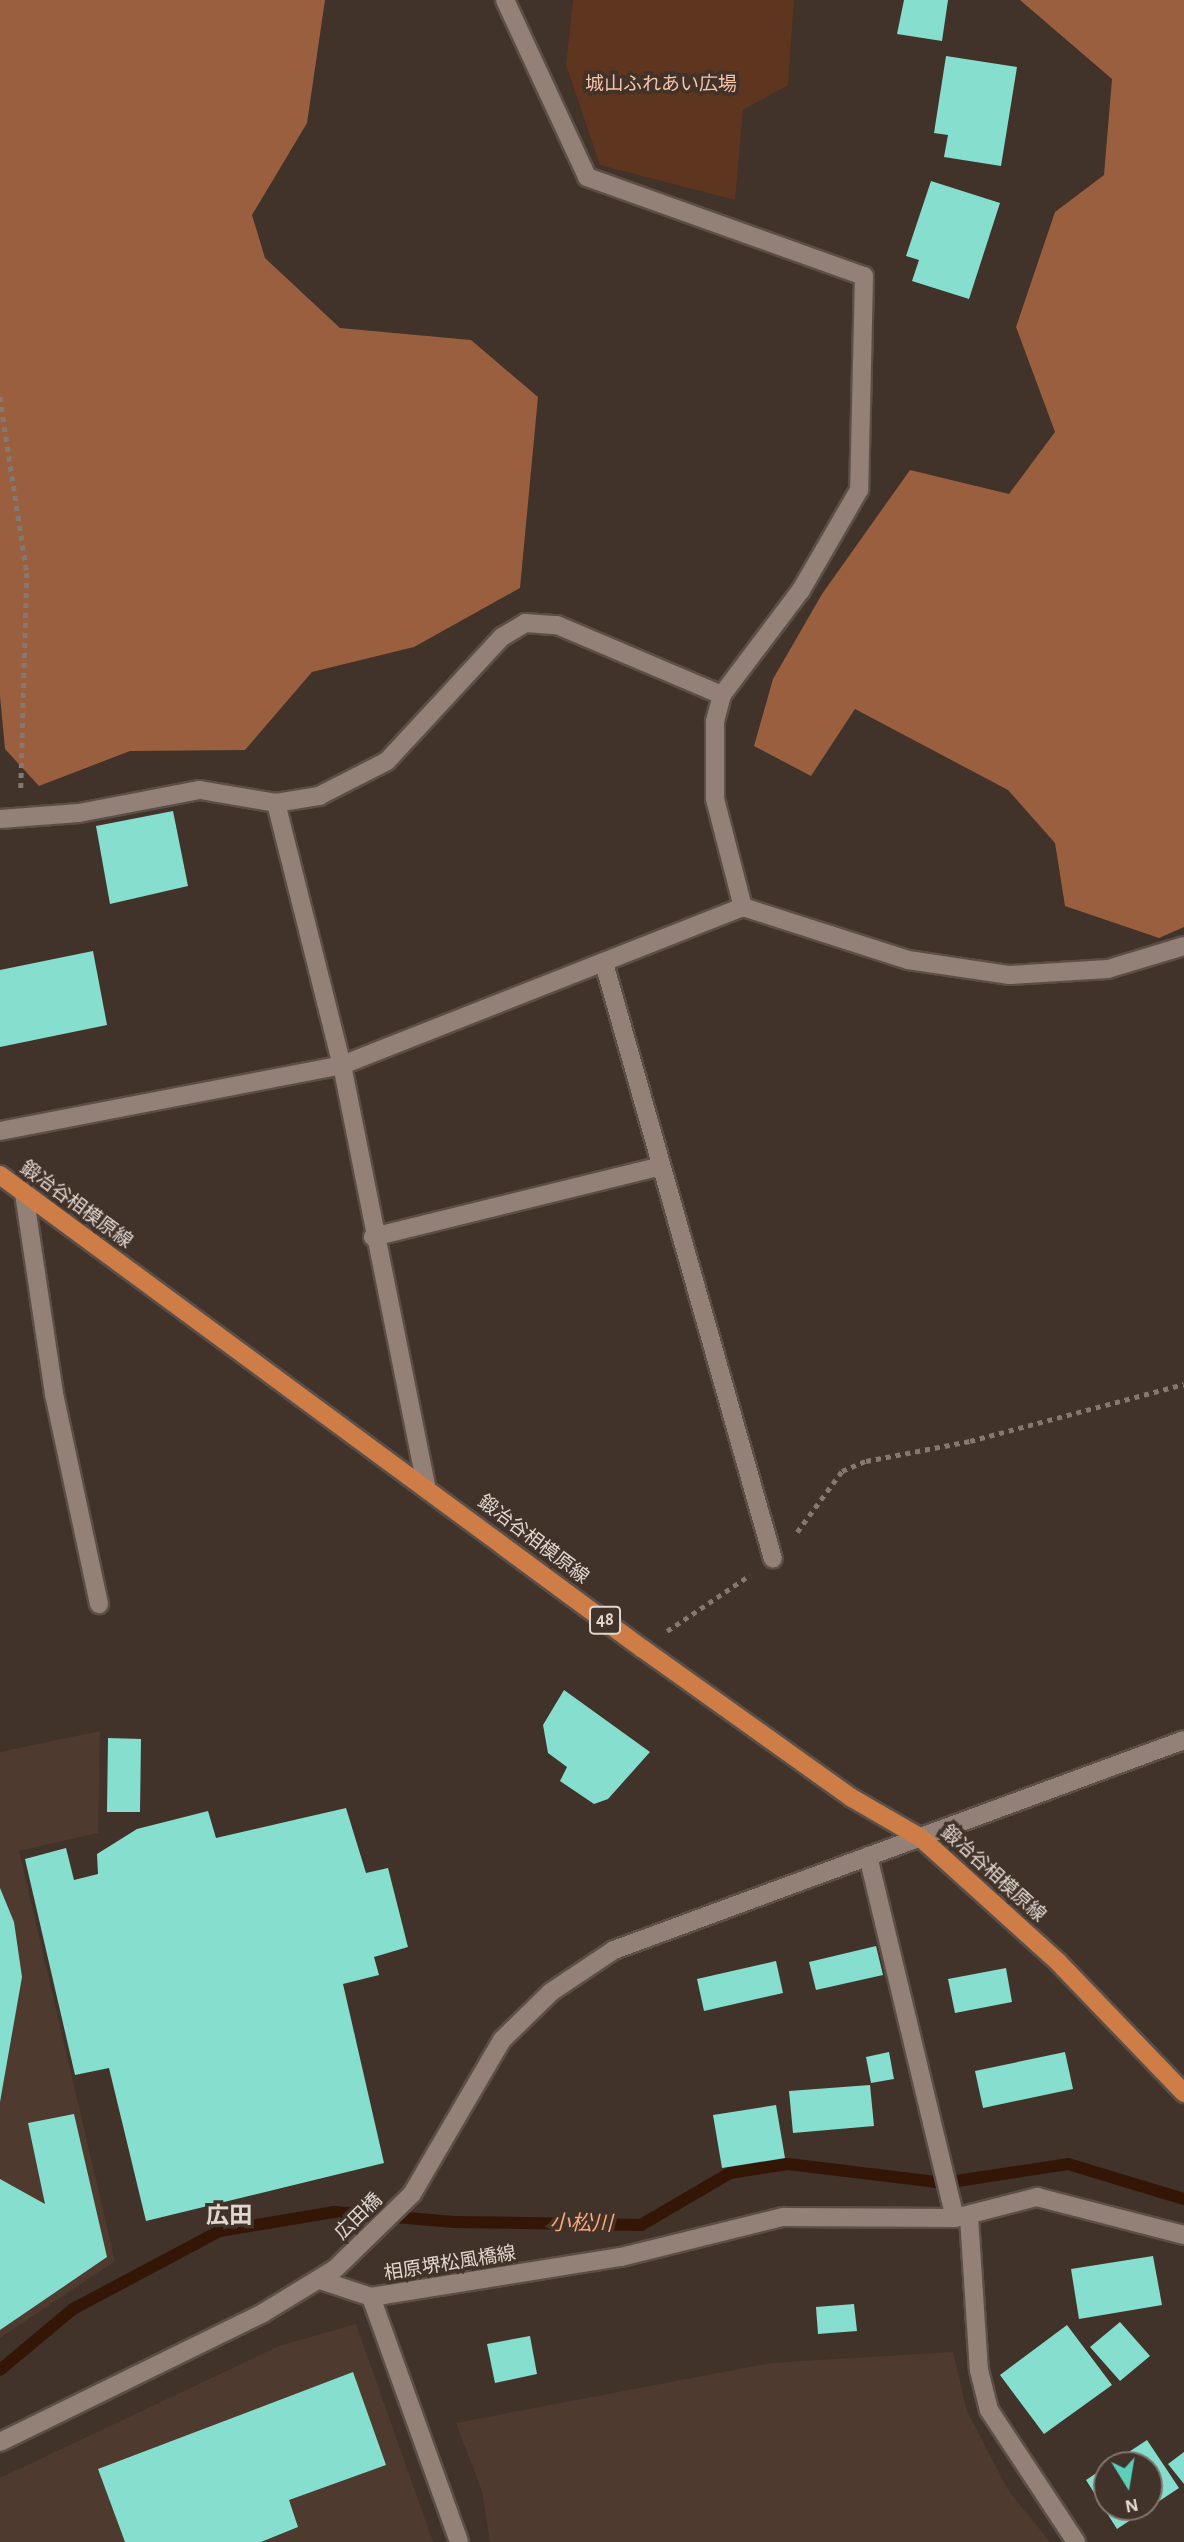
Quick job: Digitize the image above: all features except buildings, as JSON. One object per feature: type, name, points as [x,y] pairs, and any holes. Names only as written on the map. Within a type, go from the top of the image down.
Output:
[{"type":"main road","name":"鍛冶谷相模原線","points":[[0,1175],[643,1648],[852,1798],[921,1838],[1058,1962],[1184,2093]]},
{"type":"street","points":[[505,0],[587,177],[864,276],[859,491],[800,590],[722,695],[713,759],[715,799],[743,907]]},
{"type":"street","points":[[0,819],[200,790],[276,803],[319,796],[387,761],[502,637],[525,623],[557,625],[722,695]]},
{"type":"street","points":[[276,803],[342,1065],[373,1237],[426,1487]]},
{"type":"street","points":[[0,1131],[342,1065],[743,907],[908,960],[1010,975],[1108,970],[1184,946]]},
{"type":"street","points":[[604,963],[658,1167],[773,1559]]},
{"type":"street","points":[[373,1237],[658,1167]]},
{"type":"street","points":[[24,1193],[61,1432],[99,1604]]},
{"type":"street","name":"広田橋","points":[[327,2275],[412,2194],[502,2040],[551,1992],[614,1950],[670,1924],[921,1838],[1184,1740]]},
{"type":"street","points":[[868,1856],[959,2215],[979,2370],[989,2410],[1076,2542]]},
{"type":"street","name":"相原堺松風橋線","points":[[327,2275],[371,2297],[621,2257],[783,2217],[959,2215],[1046,2197],[1184,2235]]},
{"type":"street","points":[[0,2442],[327,2275]]},
{"type":"street","points":[[371,2297],[459,2542]]},
{"type":"path","points":[[0,397],[27,573],[21,818]]},
{"type":"path","points":[[643,1648],[773,1559],[842,1471],[1184,1384]]},
{"type":"shaded area","points":[[0,0],[325,0],[307,123],[252,215],[265,258],[340,328],[471,340],[538,397],[520,588],[414,647],[312,672],[245,750],[130,751],[39,786],[5,749],[0,696]]},
{"type":"shaded area","points":[[1020,0],[1184,0],[1184,927],[1159,938],[1065,906],[1055,843],[1008,790],[855,709],[811,776],[754,746],[773,679],[822,594],[910,470],[1009,494],[1055,432],[1016,327],[1055,212],[1104,175],[1112,79]]},
{"type":"shaded area","points":[[100,1731],[98,1833],[19,1851],[115,2261],[0,2338],[0,1752]]},
{"type":"shaded area","points":[[356,2324],[433,2542],[0,2542],[0,2478],[279,2346]]},
{"type":"shaded area","points":[[953,2352],[967,2411],[1008,2490],[1050,2542],[490,2542],[482,2491],[456,2423],[771,2363]]},
{"type":"green space","name":"城山ふれあい広場","points":[[573,0],[794,0],[788,85],[743,110],[735,200],[600,165],[566,65]]},
{"type":"waterway","name":"小松川","points":[[0,2370],[73,2309],[220,2231],[334,2212],[455,2222],[641,2225],[730,2173],[788,2164],[944,2183],[1068,2164],[1184,2199]]},
{"type":"district","name":"広田","points":[[229,2217]]}]
